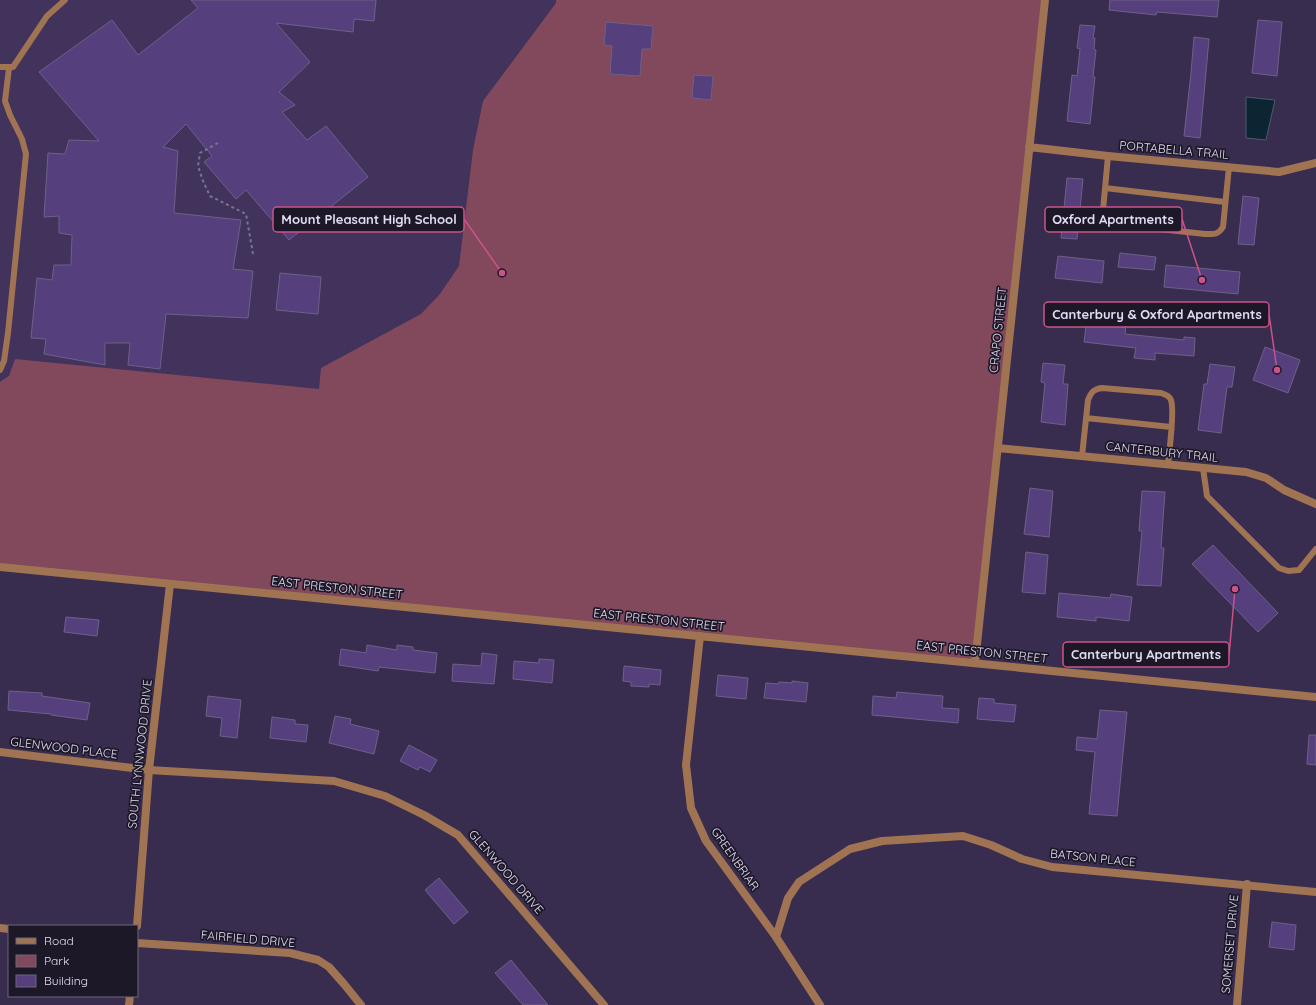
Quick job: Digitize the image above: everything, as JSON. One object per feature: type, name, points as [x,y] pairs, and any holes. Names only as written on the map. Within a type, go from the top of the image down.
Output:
[{"type":"street","name":"CRAPO STREET","points":[[975,663],[1045,0]]},
{"type":"street","name":"PORTABELLA TRAIL","points":[[1029,147],[1279,172],[1316,163]]},
{"type":"street","name":"CANTERBURY TRAIL","points":[[998,448],[1246,472],[1266,478],[1284,490],[1316,504]]},
{"type":"street","name":"EAST PRESTON STREET","points":[[0,567],[1316,697]]},
{"type":"street","name":"SOUTH LYNNWOOD DRIVE","points":[[137,925],[149,770],[170,584]]},
{"type":"street","name":"GREENBRIAR","points":[[700,636],[686,765],[691,808],[706,841],[776,937],[820,1005]]},
{"type":"street","name":"GLENWOOD PLACE","points":[[0,752],[149,770]]},
{"type":"street","name":"GLENWOOD DRIVE","points":[[149,770],[334,781],[385,796],[424,815],[458,835],[604,1005]]},
{"type":"street","name":"BATSON PLACE","points":[[776,937],[788,898],[799,882],[850,849],[882,841],[963,836],[991,845],[1022,859],[1052,867],[1247,884],[1316,892]]},
{"type":"street","name":"SOMERSET DRIVE","points":[[1237,1005],[1247,884]]},
{"type":"street","name":"FAIRFIELD DRIVE","points":[[138,943],[290,953],[318,960],[328,967],[361,1005]]},
{"type":"lane","points":[[0,67],[13,67],[47,16],[65,0]]},
{"type":"lane","points":[[0,370],[4,361],[8,333],[26,154],[22,139],[5,101],[8,68]]},
{"type":"lane","points":[[1108,156],[1103,210],[1104,217],[1108,221],[1114,224],[1214,234],[1220,232],[1223,227],[1229,167]]},
{"type":"lane","points":[[1105,188],[1225,202]]},
{"type":"lane","points":[[1082,456],[1088,400],[1091,393],[1095,389],[1102,388],[1154,393],[1167,395],[1171,399],[1172,410],[1168,465]]},
{"type":"lane","points":[[1086,418],[1171,427]]},
{"type":"lane","points":[[1204,468],[1207,496],[1279,568],[1288,571],[1300,570],[1316,549]]},
{"type":"path","points":[[218,143],[200,153],[198,166],[202,181],[210,196],[246,214],[253,254]]},
{"type":"shaded area","points":[[0,0],[1032,0],[968,640],[0,546]]},
{"type":"green space","points":[[556,0],[1045,0],[975,663],[0,567],[0,382],[9,376],[15,359],[319,389],[321,368],[421,314],[440,294],[459,266],[473,150],[483,101],[556,3]]},
{"type":"water","points":[[1246,97],[1275,100],[1266,140],[1246,138]]},
{"type":"building","points":[[191,0],[376,0],[374,21],[354,19],[353,32],[276,23],[310,62],[279,92],[295,105],[282,112],[307,140],[326,126],[368,177],[289,240],[246,190],[236,199],[204,162],[212,156],[186,124],[163,147],[178,151],[174,213],[241,220],[233,269],[253,271],[248,318],[166,314],[160,369],[128,365],[130,343],[105,343],[105,365],[44,354],[46,339],[31,338],[37,278],[52,280],[54,265],[71,265],[72,235],[59,233],[59,216],[44,217],[48,153],[65,154],[69,140],[99,141],[39,72],[112,20],[138,55],[198,8]]},
{"type":"building","points":[[1110,0],[1219,0],[1217,17],[1157,12],[1156,15],[1109,10]]},
{"type":"building","points":[[1258,20],[1282,22],[1277,76],[1252,73]]},
{"type":"building","points":[[606,22],[653,26],[651,49],[642,49],[640,76],[610,74],[612,46],[604,45]]},
{"type":"building","points":[[1080,25],[1095,26],[1093,38],[1095,38],[1094,49],[1096,50],[1093,77],[1095,77],[1090,124],[1067,121],[1072,75],[1077,76],[1080,49],[1077,48]]},
{"type":"building","points":[[1194,37],[1209,39],[1200,138],[1184,136]]},
{"type":"building","points":[[694,75],[713,76],[711,100],[692,98]]},
{"type":"building","points":[[1067,178],[1083,179],[1077,239],[1061,238]]},
{"type":"building","points":[[1243,196],[1259,198],[1254,245],[1238,244]]},
{"type":"building","points":[[1120,253],[1156,257],[1154,270],[1118,267]]},
{"type":"building","points":[[1058,256],[1104,261],[1102,283],[1055,278]]},
{"type":"building","points":[[1166,265],[1240,272],[1238,294],[1164,287]]},
{"type":"building","points":[[280,273],[321,277],[318,314],[276,310]]},
{"type":"building","points":[[1087,319],[1126,323],[1125,334],[1184,340],[1184,337],[1195,338],[1194,356],[1155,353],[1155,360],[1134,358],[1136,348],[1084,342]]},
{"type":"building","points":[[1265,347],[1300,360],[1288,393],[1253,380]]},
{"type":"building","points":[[1043,363],[1065,365],[1063,384],[1068,384],[1065,425],[1041,422],[1045,383],[1041,382]]},
{"type":"building","points":[[1210,364],[1235,367],[1232,387],[1227,387],[1221,433],[1198,430],[1204,384],[1207,384]]},
{"type":"building","points":[[1030,488],[1053,491],[1049,537],[1024,534]]},
{"type":"building","points":[[1142,491],[1165,492],[1161,548],[1164,548],[1161,586],[1137,585],[1142,531],[1139,531]]},
{"type":"building","points":[[1213,545],[1278,613],[1258,632],[1192,564]]},
{"type":"building","points":[[1026,552],[1048,555],[1045,594],[1022,592]]},
{"type":"building","points":[[1059,593],[1110,598],[1111,594],[1132,597],[1129,621],[1096,617],[1096,621],[1057,617]]},
{"type":"building","points":[[66,617],[99,620],[97,636],[64,632]]},
{"type":"building","points":[[367,645],[397,650],[397,645],[413,647],[413,650],[437,653],[435,673],[379,667],[378,671],[339,665],[341,649],[366,653]]},
{"type":"building","points":[[482,653],[497,655],[494,684],[452,681],[453,664],[481,666]]},
{"type":"building","points":[[539,659],[554,660],[552,683],[513,679],[514,661],[539,663]]},
{"type":"building","points":[[624,666],[661,670],[660,685],[649,684],[649,687],[631,686],[631,682],[623,681]]},
{"type":"building","points":[[718,675],[748,678],[746,699],[716,696]]},
{"type":"building","points":[[792,681],[808,683],[806,702],[764,698],[766,683],[792,683]]},
{"type":"building","points":[[9,691],[42,693],[42,696],[90,703],[87,720],[51,714],[8,710]]},
{"type":"building","points":[[897,692],[943,696],[942,708],[959,709],[958,723],[872,715],[873,696],[896,698]]},
{"type":"building","points":[[208,696],[241,700],[237,738],[220,736],[222,718],[206,716]]},
{"type":"building","points":[[979,698],[994,699],[994,703],[1016,705],[1014,722],[977,719]]},
{"type":"building","points":[[1100,710],[1127,712],[1117,816],[1089,814],[1095,752],[1076,750],[1077,737],[1097,739]]},
{"type":"building","points":[[335,716],[351,719],[350,724],[379,731],[374,754],[329,743]]},
{"type":"building","points":[[272,717],[295,720],[295,724],[308,725],[306,742],[270,738]]},
{"type":"building","points":[[1309,735],[1316,735],[1316,765],[1307,764]]},
{"type":"building","points":[[409,745],[437,760],[430,772],[420,767],[418,770],[400,761]]},
{"type":"building","points":[[439,878],[468,912],[454,924],[425,890]]},
{"type":"building","points":[[1272,922],[1296,925],[1294,950],[1269,947]]},
{"type":"building","points":[[511,960],[548,1005],[523,1005],[495,973]]},
{"type":"place","name":"Mount Pleasant High School","points":[[502,273]]},
{"type":"place","name":"Oxford Apartments","points":[[1202,280]]},
{"type":"place","name":"Canterbury & Oxford Apartments","points":[[1277,370]]},
{"type":"place","name":"Canterbury Apartments","points":[[1235,589]]}]
